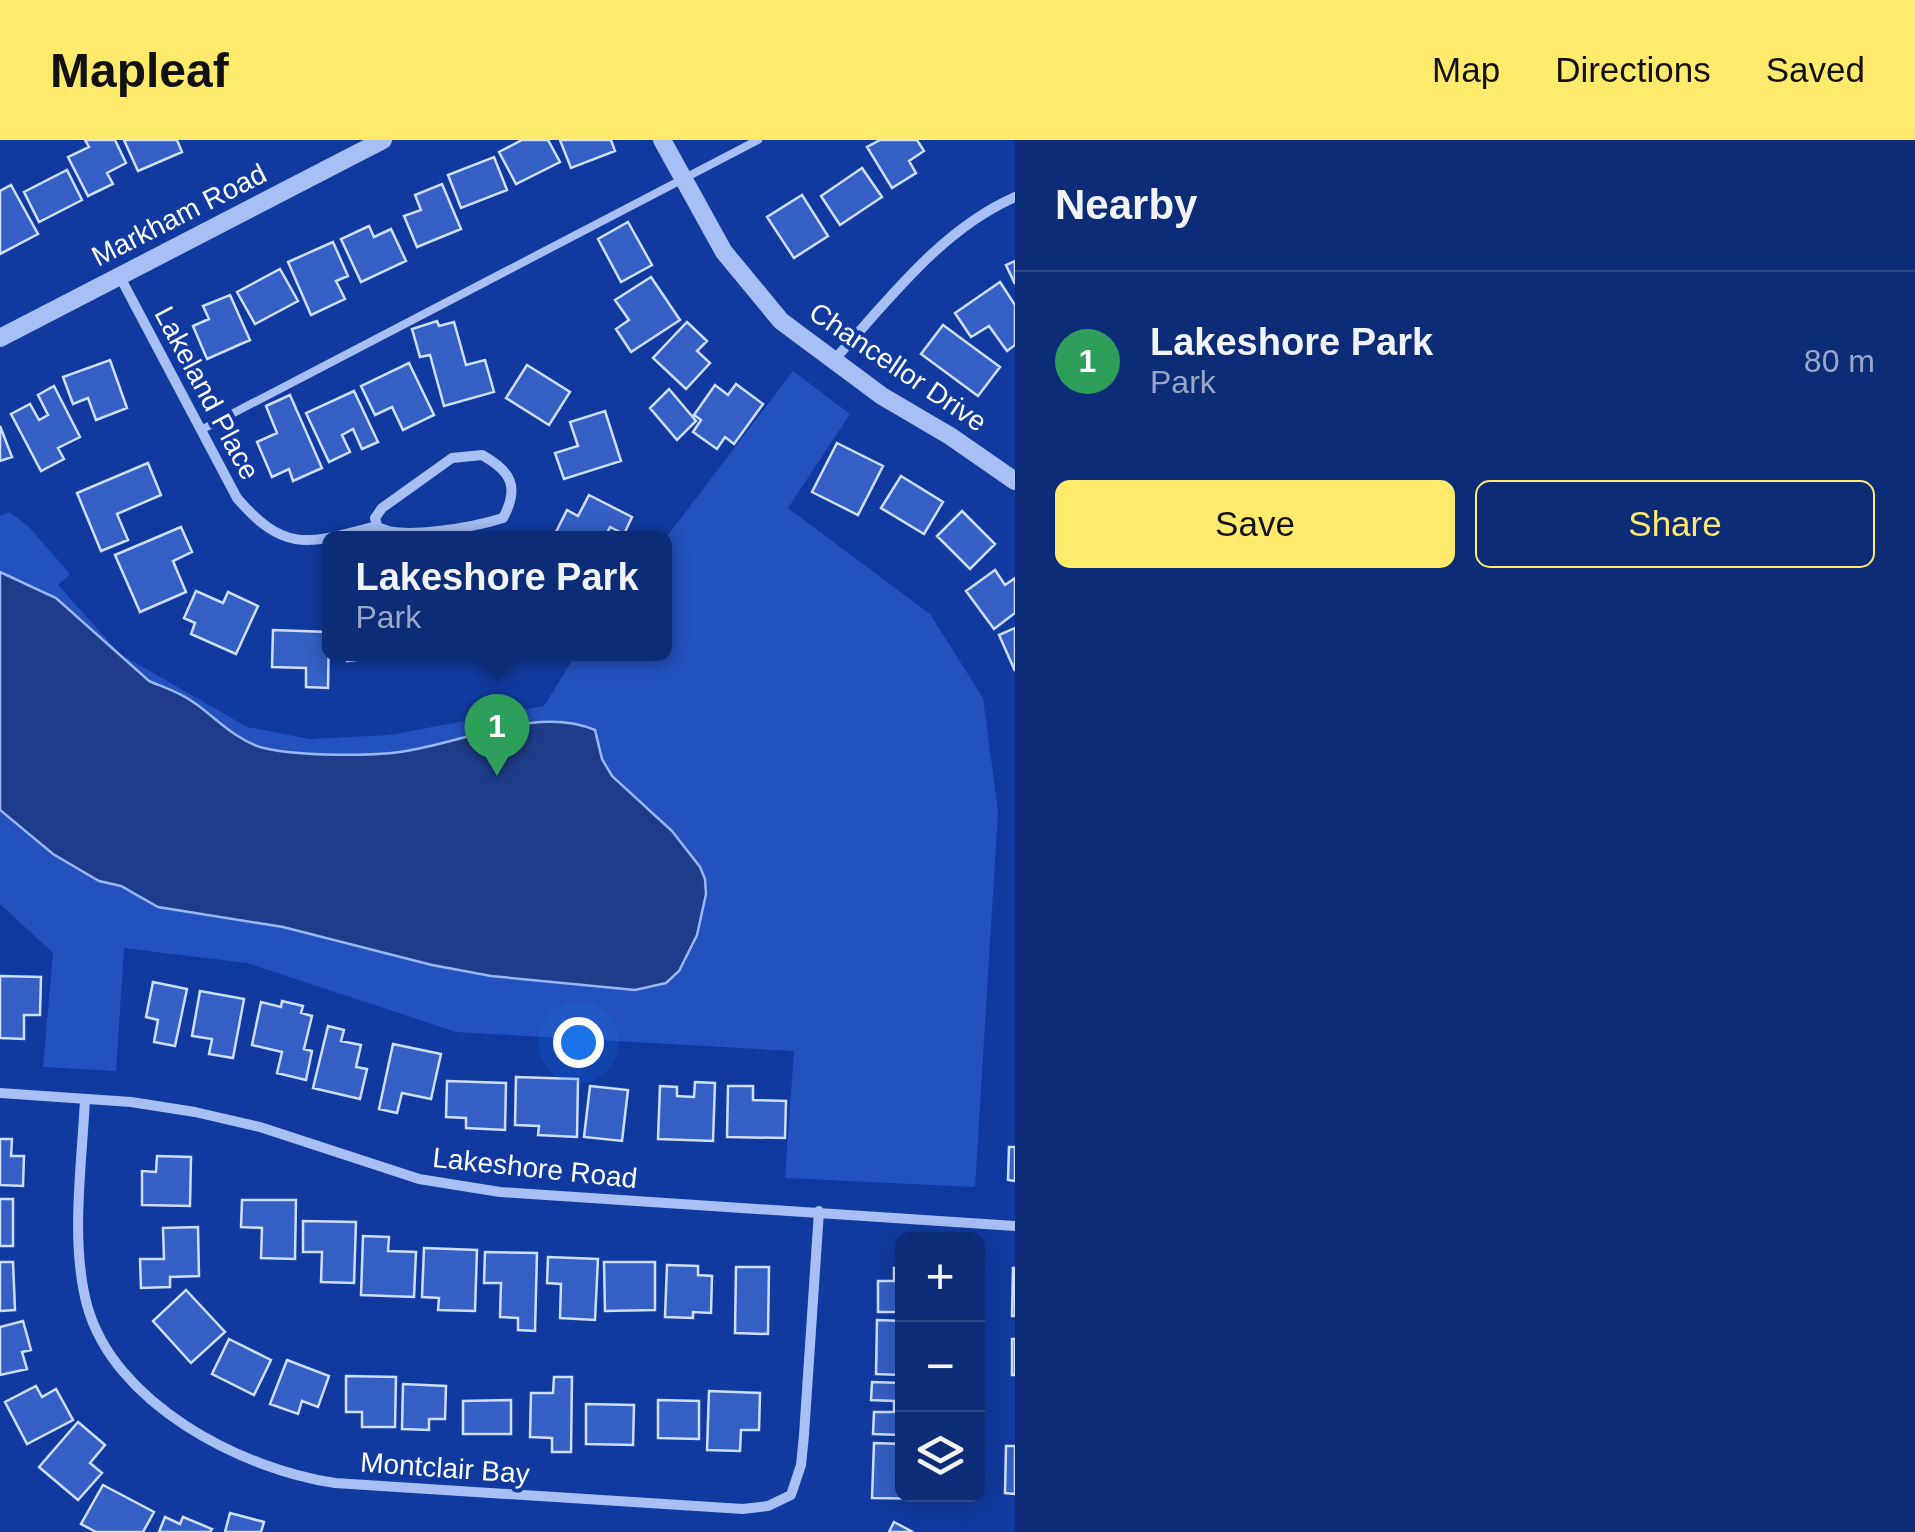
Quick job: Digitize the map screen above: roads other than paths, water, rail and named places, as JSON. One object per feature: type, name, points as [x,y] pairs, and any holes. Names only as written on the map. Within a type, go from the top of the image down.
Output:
[{"type":"street","name":"Markham Road","points":[[0,338],[383,140]]},
{"type":"street","name":"Chancellor Drive","points":[[662,140],[724,252],[781,322],[882,396],[1015,481]]},
{"type":"street","points":[[833,360],[948,239],[990,208],[1015,196]]},
{"type":"street","name":"Lakeland Place","points":[[120,277],[237,498],[262,526],[292,540],[322,538]]},
{"type":"street","name":"Lakeland Place","points":[[376,526],[382,508],[452,458],[482,455],[500,465],[511,482],[512,501],[503,518],[482,525],[422,531]]},
{"type":"street","name":"Lakeland Place","points":[[357,531],[376,526]]},
{"type":"street","name":"Lakeland Place","points":[[376,526],[383,531]]},
{"type":"street","name":"Lakeshore Road","points":[[0,1093],[195,1112],[260,1127],[403,1174],[468,1187],[1015,1226]]},
{"type":"street","name":"Montclair Bay","points":[[85,1099],[79,1252],[87,1306],[108,1352],[142,1393],[182,1424],[255,1462],[294,1477],[335,1483],[742,1509],[768,1506],[790,1495],[801,1465],[819,1212]]},
{"type":"lane","points":[[201,430],[758,140]]},
{"type":"place","name":"Lakeshore Park","points":[[497,776]]}]
